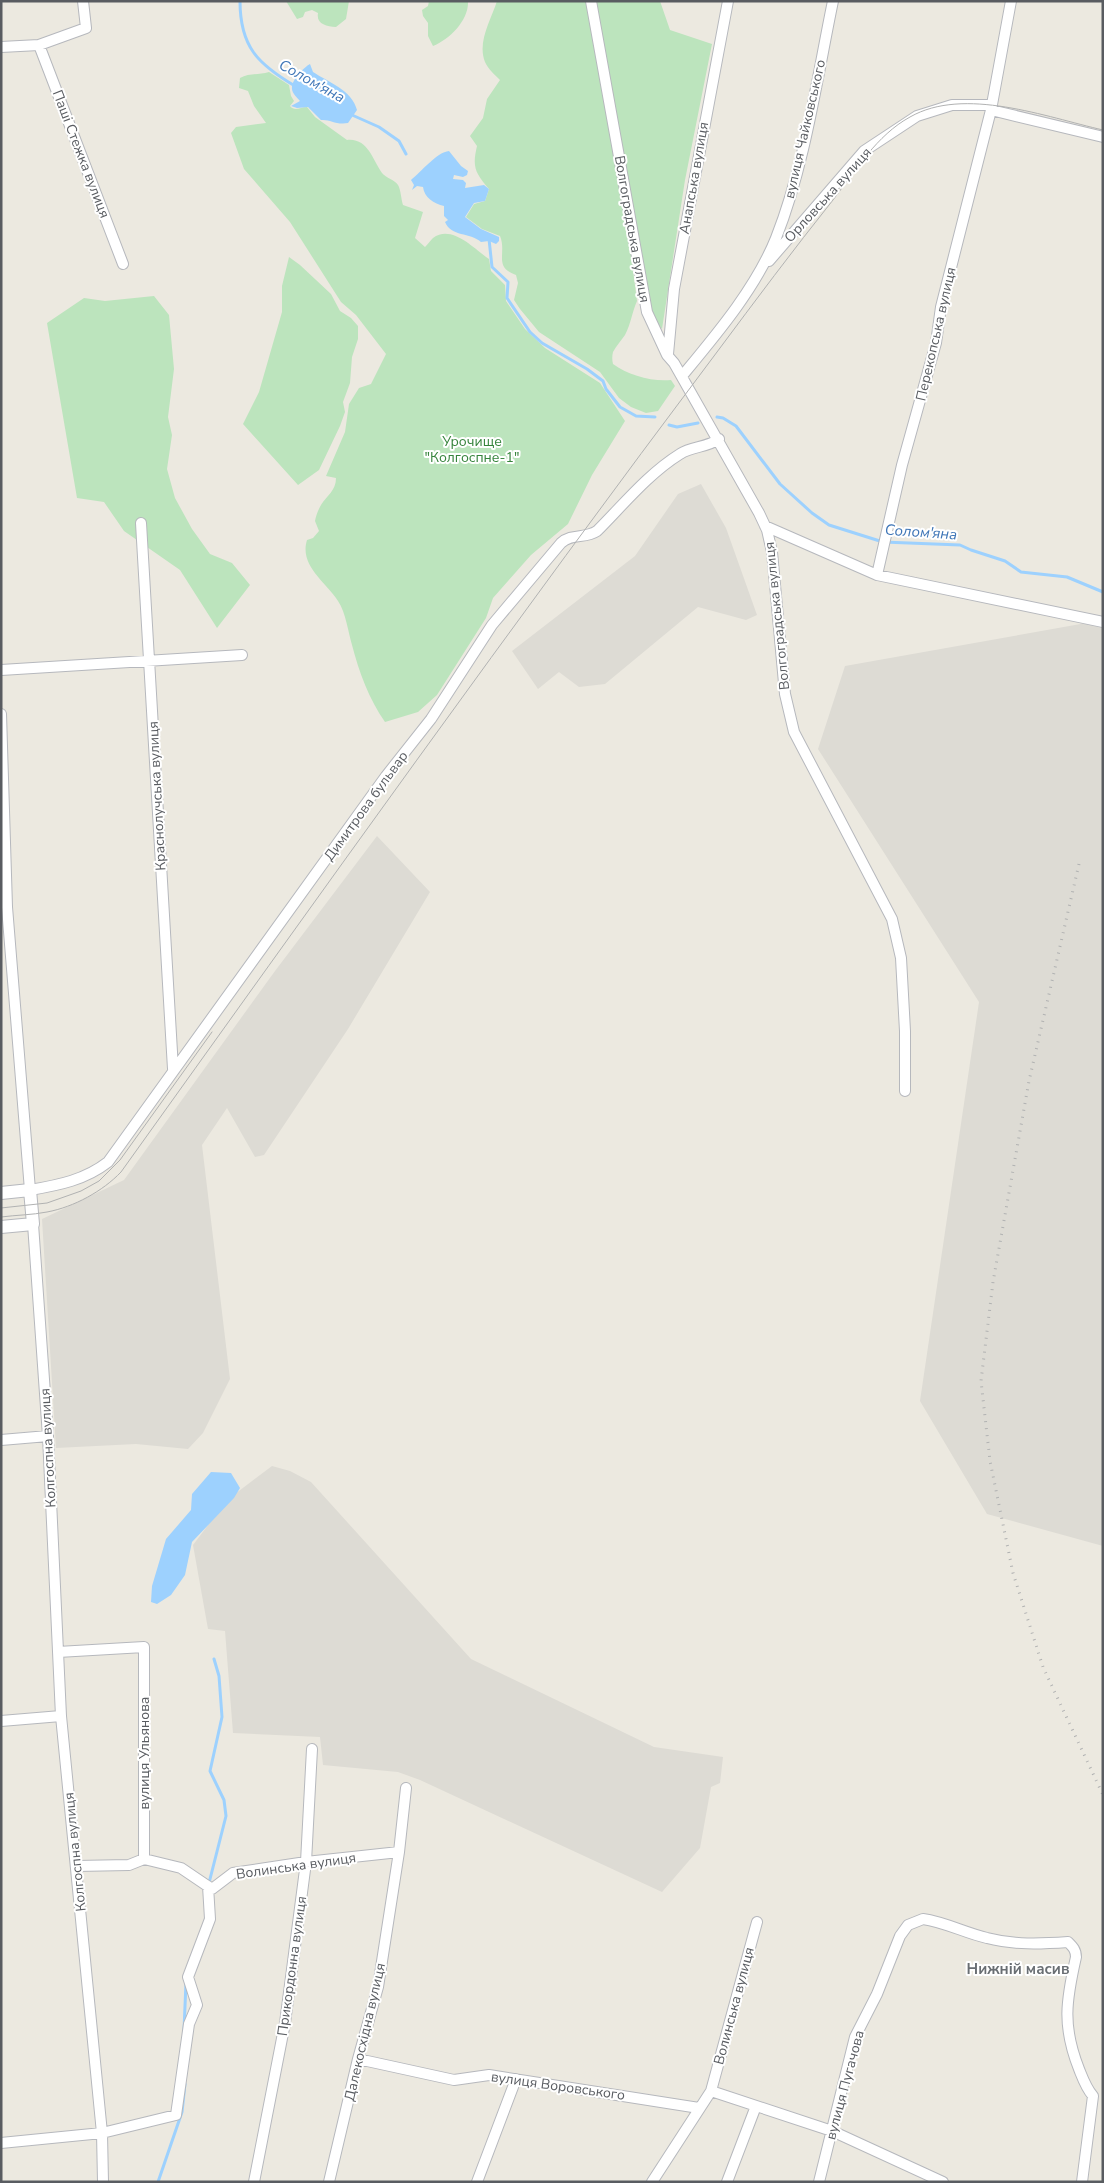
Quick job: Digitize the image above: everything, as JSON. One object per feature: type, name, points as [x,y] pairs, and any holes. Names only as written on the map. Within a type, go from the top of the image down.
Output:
[{"type":"street","points":[[1,47],[39,45],[86,28],[83,1]]},
{"type":"street","name":"Волгоградська вулиця","points":[[591,1],[640,284],[647,312],[667,355],[682,376],[719,439],[765,526],[772,552],[785,694],[794,732],[892,919],[901,958],[905,1031],[905,1090]]},
{"type":"street","name":"Анапська вулиця","points":[[667,355],[674,289],[728,1]]},
{"type":"street","name":"вулиця Чайковського","points":[[682,376],[714,338],[758,274],[776,238],[797,175],[833,1]]},
{"type":"street","name":"Перекопська вулиця","points":[[877,575],[902,465],[936,343],[941,306],[992,108],[1011,1]]},
{"type":"street","name":"Паші Стежка вулиця","points":[[39,45],[123,264]]},
{"type":"street","name":"Орловська вулиця","points":[[758,274],[864,151],[917,116],[952,105],[992,108],[1103,137]]},
{"type":"street","name":"Димитрова бульвар","points":[[30,1190],[78,1179],[95,1172],[108,1162],[173,1069],[386,776],[431,719],[492,624],[561,543],[573,535],[587,536],[597,531],[655,472],[687,450],[707,446],[719,439]]},
{"type":"street","name":"Краснолучська вулиця","points":[[141,523],[173,1069]]},
{"type":"street","points":[[765,526],[877,575],[1103,622]]},
{"type":"street","points":[[1,670],[242,655]]},
{"type":"street","name":"Колгоспна вулиця","points":[[1,714],[4,908],[33,1224],[48,1436],[61,1716],[102,2133],[103,2182]]},
{"type":"street","points":[[1,1193],[30,1190]]},
{"type":"street","points":[[1,1227],[33,1224]]},
{"type":"street","points":[[1,1440],[48,1436]]},
{"type":"street","name":"вулиця Ульянова","points":[[58,1652],[144,1648],[144,1859]]},
{"type":"street","points":[[1,1721],[61,1716]]},
{"type":"street","name":"Прикордонна вулиця","points":[[254,2182],[285,2023],[306,1862],[312,1749]]},
{"type":"street","name":"Далекосхідна вулиця","points":[[329,2182],[358,2059],[378,1987],[399,1852],[406,1788]]},
{"type":"street","name":"Волинська вулиця","points":[[208,1886],[212,1889],[233,1873],[306,1862],[399,1852]]},
{"type":"street","points":[[1,2143],[102,2133],[176,2116],[189,2024],[197,2005],[188,1977],[210,1919],[208,1886],[181,1868],[144,1859],[129,1865],[76,1866]]},
{"type":"street","name":"вулиця Пугачова","points":[[819,2182],[855,2037],[877,1994],[900,1936],[908,1925],[923,1918],[986,1938],[1034,1944],[1068,1942],[1073,1947],[1076,1957],[1067,2002],[1068,2034],[1071,2049],[1087,2090],[1093,2096],[1082,2182]]},
{"type":"street","name":"Волинська вулиця","points":[[652,2182],[711,2091],[757,1922]]},
{"type":"street","name":"вулиця Воровського","points":[[358,2059],[454,2080],[489,2075],[699,2108]]},
{"type":"street","points":[[477,2182],[516,2079]]},
{"type":"street","points":[[711,2091],[832,2132],[943,2182]]},
{"type":"street","points":[[726,2182],[756,2106]]},
{"type":"shaded area","points":[[701,484],[726,528],[757,615],[746,620],[698,607],[605,684],[579,687],[559,672],[538,689],[512,651],[635,556],[678,494]]},
{"type":"shaded area","points":[[1103,620],[1103,1546],[987,1514],[920,1401],[979,1002],[818,749],[845,666]]},
{"type":"shaded area","points":[[377,836],[430,892],[348,1029],[264,1155],[255,1157],[227,1108],[202,1145],[230,1379],[203,1433],[188,1449],[136,1444],[56,1448],[42,1219],[124,1180],[275,971]]},
{"type":"shaded area","points":[[272,1466],[290,1471],[311,1482],[471,1659],[654,1747],[723,1757],[720,1783],[711,1787],[700,1848],[662,1892],[420,1780],[398,1772],[323,1765],[320,1737],[233,1733],[225,1631],[208,1629],[193,1545],[227,1500]]},
{"type":"green space","points":[[286,1],[349,1],[346,19],[336,27],[322,24],[318,13],[312,10],[305,12],[303,17],[297,19]]},
{"type":"green space","points":[[429,1],[468,1],[462,22],[446,39],[433,46],[428,36],[428,23],[423,16],[422,10],[428,6]]},
{"type":"green space","points":[[497,1],[587,1],[626,216],[637,301],[627,331],[613,352],[613,364],[640,377],[671,380],[675,386],[658,411],[646,413],[631,407],[619,398],[600,372],[539,332],[514,300],[518,283],[516,275],[509,272],[503,264],[500,236],[482,229],[466,217],[474,204],[485,201],[489,189],[476,169],[477,146],[470,136],[483,118],[487,99],[500,80],[486,65],[483,54],[486,31]]},
{"type":"green space","points":[[595,1],[660,1],[670,30],[712,44],[685,180],[662,329],[653,316],[647,296]]},
{"type":"green space","name":"Урочище \"Колгоспне-1\"","points":[[269,72],[289,85],[294,101],[290,106],[292,108],[307,107],[315,117],[347,140],[360,142],[369,150],[382,173],[398,185],[403,205],[423,212],[415,238],[425,247],[433,238],[440,234],[448,234],[470,244],[489,259],[491,271],[505,285],[506,301],[525,329],[545,348],[600,383],[625,421],[592,475],[568,524],[531,555],[493,598],[486,618],[437,695],[418,712],[385,722],[369,695],[361,675],[341,606],[310,566],[306,549],[307,540],[313,538],[319,531],[315,521],[319,509],[331,493],[336,482],[336,478],[326,476],[345,432],[349,404],[359,388],[371,384],[386,354],[356,315],[341,302],[290,222],[244,169],[231,133],[236,127],[266,123],[254,106],[248,91],[239,88],[240,78],[247,75]]},
{"type":"green space","points":[[289,257],[331,294],[340,311],[351,318],[358,326],[358,339],[352,357],[350,383],[343,402],[345,412],[340,426],[319,470],[298,485],[243,424],[259,392],[282,312],[282,286]]},
{"type":"green space","points":[[154,296],[169,315],[174,369],[168,417],[172,435],[167,469],[175,498],[192,529],[210,554],[232,563],[250,585],[217,628],[180,570],[124,531],[104,502],[77,498],[47,323],[84,298],[105,301]]},
{"type":"water","points":[[310,64],[313,72],[345,92],[354,103],[357,110],[348,123],[321,120],[308,107],[297,108],[291,106],[300,101],[293,91],[294,81]]},
{"type":"water","points":[[449,151],[461,166],[468,171],[467,175],[463,177],[454,175],[453,179],[463,180],[466,183],[465,188],[484,185],[489,189],[485,201],[474,203],[465,217],[481,229],[499,237],[499,241],[496,244],[489,241],[481,242],[452,230],[445,222],[448,220],[444,216],[444,206],[430,199],[425,194],[423,187],[417,186],[412,190],[414,185],[411,180],[439,155]]},
{"type":"water","points":[[211,1472],[231,1473],[240,1488],[234,1498],[192,1542],[185,1575],[171,1595],[157,1604],[151,1602],[152,1586],[166,1539],[191,1510],[192,1494]]},
{"type":"waterway","name":"Солом'яна","points":[[240,1],[243,31],[254,53],[261,62],[295,86]]},
{"type":"waterway","name":"Солом'яна","points":[[352,115],[379,127],[399,141],[406,154]]},
{"type":"waterway","points":[[489,239],[492,267],[508,282],[507,298],[530,332],[542,343],[587,369],[603,381],[606,389],[620,407],[636,416],[655,417]]},
{"type":"waterway","name":"Солом'яна","points":[[717,417],[723,418],[736,426],[780,484],[812,513],[829,525],[883,542],[960,545],[1005,561],[1021,572],[1067,577],[1103,592]]},
{"type":"waterway","name":"Солом'яна","points":[[669,425],[677,427],[698,423]]},
{"type":"waterway","points":[[209,1883],[226,1816],[224,1800],[210,1771],[222,1717],[219,1676],[214,1659]]},
{"type":"waterway","points":[[184,2030],[186,1982]]},
{"type":"waterway","points":[[158,2182],[182,2112],[185,2084]]},
{"type":"tram line","points":[[1,1217],[57,1210],[97,1192],[121,1172],[417,760],[641,453],[858,166],[887,133],[910,117],[931,108],[955,104],[1005,107],[1103,130]]},
{"type":"tram line","points":[[1,1208],[47,1203],[81,1191],[99,1181],[120,1160],[212,1032]]},
{"type":"railway","points":[[1079,864],[1029,1081],[993,1282],[981,1381],[990,1461],[1013,1573],[1043,1667],[1103,1795]]},
{"type":"district","name":"Нижній масив","points":[[1018,1969]]}]
